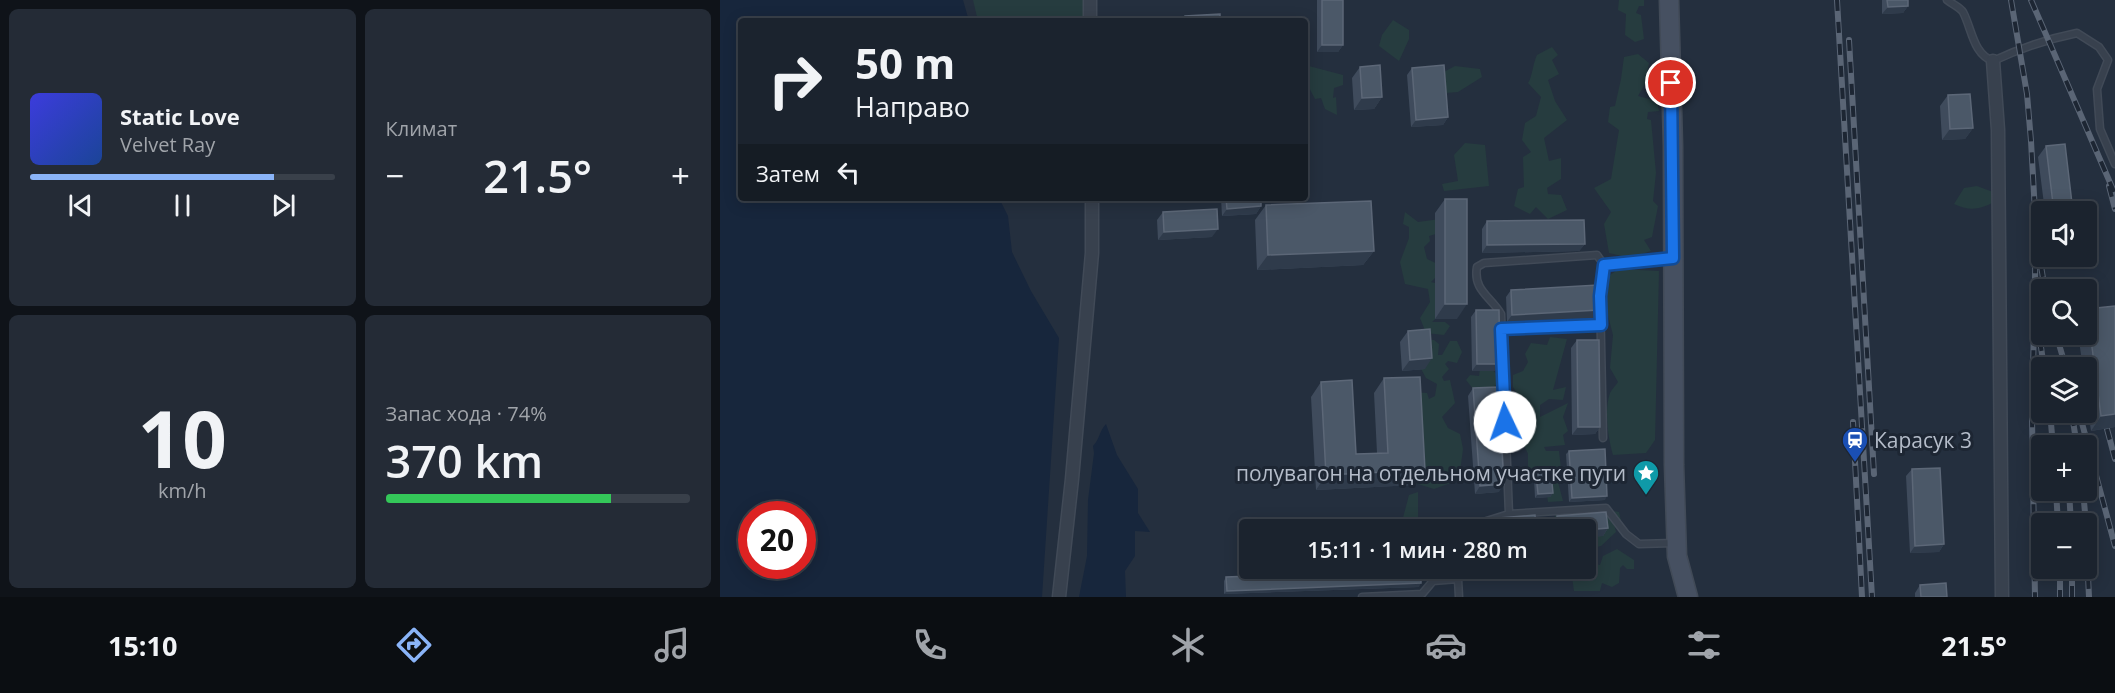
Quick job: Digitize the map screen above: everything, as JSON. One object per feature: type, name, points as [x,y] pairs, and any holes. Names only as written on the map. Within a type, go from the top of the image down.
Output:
[{"type":"street","points":[[1090,0],[1090,18]]},
{"type":"street","points":[[1669,0],[1677,556],[1686,575],[1688,597]]},
{"type":"street","points":[[1994,61],[1998,130],[2000,595]]},
{"type":"street","points":[[1059,597],[1092,253],[1092,201]]},
{"type":"lane","points":[[1947,0],[1962,10],[1976,45],[1986,59],[1994,61],[2019,48],[2077,33],[2099,47],[2108,60],[2097,89],[2100,129],[2115,164]]},
{"type":"lane","points":[[1509,514],[1501,314],[1495,304],[1480,290],[1475,278],[1477,267],[1484,262],[1597,255],[1604,265],[1600,296],[1604,438]]},
{"type":"lane","points":[[1604,265],[1673,258]]},
{"type":"lane","points":[[1501,329],[1601,325]]},
{"type":"lane","points":[[1493,519],[1509,514],[1606,508],[1626,534],[1638,544],[1677,543]]},
{"type":"lane","points":[[1362,597],[1422,594],[1433,581],[1458,579],[1459,597]]},
{"type":"green space","points":[[973,0],[1084,0],[1084,18],[977,18]]},
{"type":"green space","points":[[1619,0],[1644,0],[1644,6],[1639,6],[1636,13],[1641,15],[1644,39],[1635,42],[1625,35],[1626,14],[1618,10]]},
{"type":"green space","points":[[1393,20],[1409,30],[1409,39],[1399,61],[1379,46],[1382,35]]},
{"type":"green space","points":[[1552,47],[1558,55],[1552,60],[1559,74],[1548,80],[1555,101],[1567,120],[1544,138],[1549,161],[1561,158],[1561,179],[1547,188],[1548,194],[1561,195],[1567,210],[1548,219],[1536,207],[1530,214],[1514,206],[1518,189],[1524,187],[1523,157],[1531,152],[1522,140],[1525,123],[1536,116],[1541,97],[1528,83],[1537,55]]},
{"type":"green space","points":[[1638,54],[1649,63],[1645,84],[1638,96],[1657,101],[1659,111],[1648,112],[1647,119],[1651,120],[1656,173],[1653,201],[1658,206],[1652,237],[1644,240],[1651,251],[1630,258],[1609,253],[1604,224],[1611,212],[1594,188],[1611,179],[1619,130],[1608,122],[1610,107],[1615,106],[1624,57]]},
{"type":"green space","points":[[1308,66],[1343,75],[1343,85],[1334,88],[1333,98],[1336,97],[1337,115],[1325,109],[1321,98],[1315,99],[1308,86]]},
{"type":"green space","points":[[1455,66],[1480,69],[1482,77],[1458,92],[1445,93],[1442,73]]},
{"type":"green space","points":[[1465,143],[1485,145],[1489,186],[1444,191],[1442,184],[1458,181],[1454,155]]},
{"type":"green space","points":[[1977,186],[1993,192],[1994,202],[1974,209],[1954,204],[1964,188]]},
{"type":"green space","points":[[1405,212],[1418,222],[1440,219],[1439,233],[1429,236],[1430,241],[1424,247],[1427,259],[1440,265],[1440,273],[1431,282],[1443,285],[1447,308],[1432,322],[1445,322],[1450,326],[1444,335],[1426,333],[1420,318],[1430,302],[1428,289],[1405,284],[1400,262],[1409,238],[1409,227],[1403,224]]},
{"type":"green space","points":[[1619,269],[1659,271],[1655,440],[1646,453],[1613,455],[1608,432],[1607,407],[1610,393],[1618,382],[1610,368],[1613,335],[1604,300],[1607,277]]},
{"type":"green space","points":[[1550,337],[1567,339],[1553,390],[1566,387],[1563,400],[1549,399],[1540,405],[1540,417],[1568,403],[1563,417],[1568,431],[1563,435],[1565,445],[1544,447],[1546,451],[1559,451],[1561,468],[1557,478],[1563,501],[1548,502],[1543,487],[1528,479],[1528,454],[1520,437],[1521,400],[1513,387],[1513,375],[1523,371],[1528,362],[1525,354],[1531,343],[1547,345]]},
{"type":"green space","points":[[1427,340],[1434,340],[1439,344],[1438,355],[1442,355],[1450,341],[1457,341],[1462,352],[1457,363],[1448,361],[1445,364],[1449,369],[1442,377],[1444,381],[1450,380],[1455,403],[1442,417],[1448,428],[1460,434],[1463,449],[1459,480],[1434,489],[1408,481],[1414,392],[1427,393],[1429,399],[1435,396],[1437,384],[1426,378],[1419,365]]},
{"type":"green space","points":[[1480,368],[1492,369],[1497,375],[1496,385],[1483,393],[1474,390],[1466,380],[1470,375],[1479,376]]},
{"type":"green space","points":[[1418,492],[1418,519],[1403,519],[1409,495]]},
{"type":"green space","points":[[1592,508],[1595,516],[1601,509],[1619,512],[1622,525],[1614,523],[1616,532],[1601,546],[1596,547],[1596,529],[1602,526],[1596,525],[1596,519],[1555,519],[1555,514],[1573,514]]},
{"type":"green space","points":[[1617,549],[1634,560],[1634,569],[1627,569],[1623,565],[1620,568],[1619,583],[1612,587],[1602,583],[1600,591],[1574,591],[1572,579],[1596,579],[1596,564],[1600,565],[1603,556]]},
{"type":"green space","points":[[1276,579],[1377,579],[1279,584]]},
{"type":"water","points":[[720,0],[963,0],[968,18],[738,18],[738,201],[1000,201],[1008,216],[1012,252],[1031,291],[1059,338],[1042,597],[720,597]]},
{"type":"water","points":[[1106,424],[1117,455],[1138,489],[1138,513],[1150,532],[1135,531],[1135,556],[1125,571],[1126,597],[1079,597],[1087,556],[1088,500],[1093,446]]},
{"type":"building","points":[[1322,0],[1343,0],[1343,45],[1322,45]]},
{"type":"building","points":[[1887,0],[1908,0],[1908,6],[1888,7]]},
{"type":"building","points":[[1220,14],[1220,18],[1185,18],[1185,16]]},
{"type":"building","points":[[1380,65],[1382,97],[1362,98],[1360,67]]},
{"type":"building","points":[[1444,65],[1448,117],[1416,120],[1412,68]]},
{"type":"building","points":[[1970,94],[1973,128],[1950,129],[1948,95]]},
{"type":"building","points":[[2065,144],[2072,201],[2053,201],[2046,146]]},
{"type":"building","points":[[1445,199],[1467,199],[1467,304],[1445,304]]},
{"type":"building","points":[[1226,201],[1261,201],[1261,206],[1227,209]]},
{"type":"building","points":[[1371,201],[1374,251],[1268,255],[1266,205]]},
{"type":"building","points":[[1217,209],[1218,229],[1164,232],[1163,212]]},
{"type":"building","points":[[1584,220],[1585,244],[1487,245],[1487,221]]},
{"type":"building","points":[[1598,285],[1599,310],[1512,315],[1511,290]]},
{"type":"building","points":[[2115,306],[2115,414],[2101,416],[2097,385],[2097,357],[2093,357],[2092,345],[2097,345],[2097,308]]},
{"type":"building","points":[[1476,310],[1499,310],[1500,364],[1477,364]]},
{"type":"building","points":[[1430,329],[1432,358],[1410,360],[1408,331]]},
{"type":"building","points":[[1577,340],[1599,340],[1600,427],[1578,427]]},
{"type":"building","points":[[1420,377],[1425,470],[1326,475],[1321,382],[1352,380],[1356,454],[1388,453],[1384,378]]},
{"type":"building","points":[[1498,387],[1504,484],[1480,486],[1473,388]]},
{"type":"building","points":[[1605,449],[1607,496],[1572,498],[1569,451]]},
{"type":"building","points":[[1940,468],[1944,544],[1915,546],[1912,469]]},
{"type":"building","points":[[1551,473],[1553,493],[1538,494],[1536,474]]},
{"type":"building","points":[[1606,512],[1608,528],[1596,529],[1596,519],[1557,519],[1557,516]]},
{"type":"building","points":[[1535,515],[1535,519],[1487,519]]},
{"type":"building","points":[[1226,577],[1239,577],[1239,579],[1421,579],[1421,583],[1227,591]]},
{"type":"building","points":[[1946,583],[1947,597],[1921,597],[1920,585]]},
{"type":"railway","points":[[1837,0],[1872,597]]},
{"type":"railway","points":[[2011,0],[2027,94],[2036,230],[2032,418],[2035,597]]},
{"type":"railway","points":[[2031,0],[2115,194]]},
{"type":"railway","points":[[1849,40],[1874,474]]},
{"type":"railway","points":[[2109,186],[2115,209]]},
{"type":"railway","points":[[2041,267],[2043,279]]},
{"type":"railway","points":[[2041,345],[2042,357]]},
{"type":"railway","points":[[2059,345],[2063,357]]},
{"type":"railway","points":[[1853,422],[1862,597]]},
{"type":"railway","points":[[2051,423],[2052,435]]},
{"type":"railway","points":[[2073,423],[2075,435]]},
{"type":"railway","points":[[2082,423],[2115,546]]},
{"type":"railway","points":[[2107,429],[2115,459]]},
{"type":"railway","points":[[2057,501],[2057,513]]},
{"type":"railway","points":[[2070,501],[2070,513]]},
{"type":"railway","points":[[2084,501],[2085,513]]},
{"type":"railway","points":[[2060,579],[2060,597]]},
{"type":"railway","points":[[2072,579],[2072,597]]},
{"type":"railway","points":[[2088,579],[2089,597]]},
{"type":"place","name":"Карасук 3","points":[[1855,463]]},
{"type":"place","name":"полувагон на отдельном участке пути","points":[[1646,496]]},
{"type":"route","points":[[1505,422],[1501,329],[1601,325],[1600,296],[1604,265],[1673,258],[1671,83]]}]
